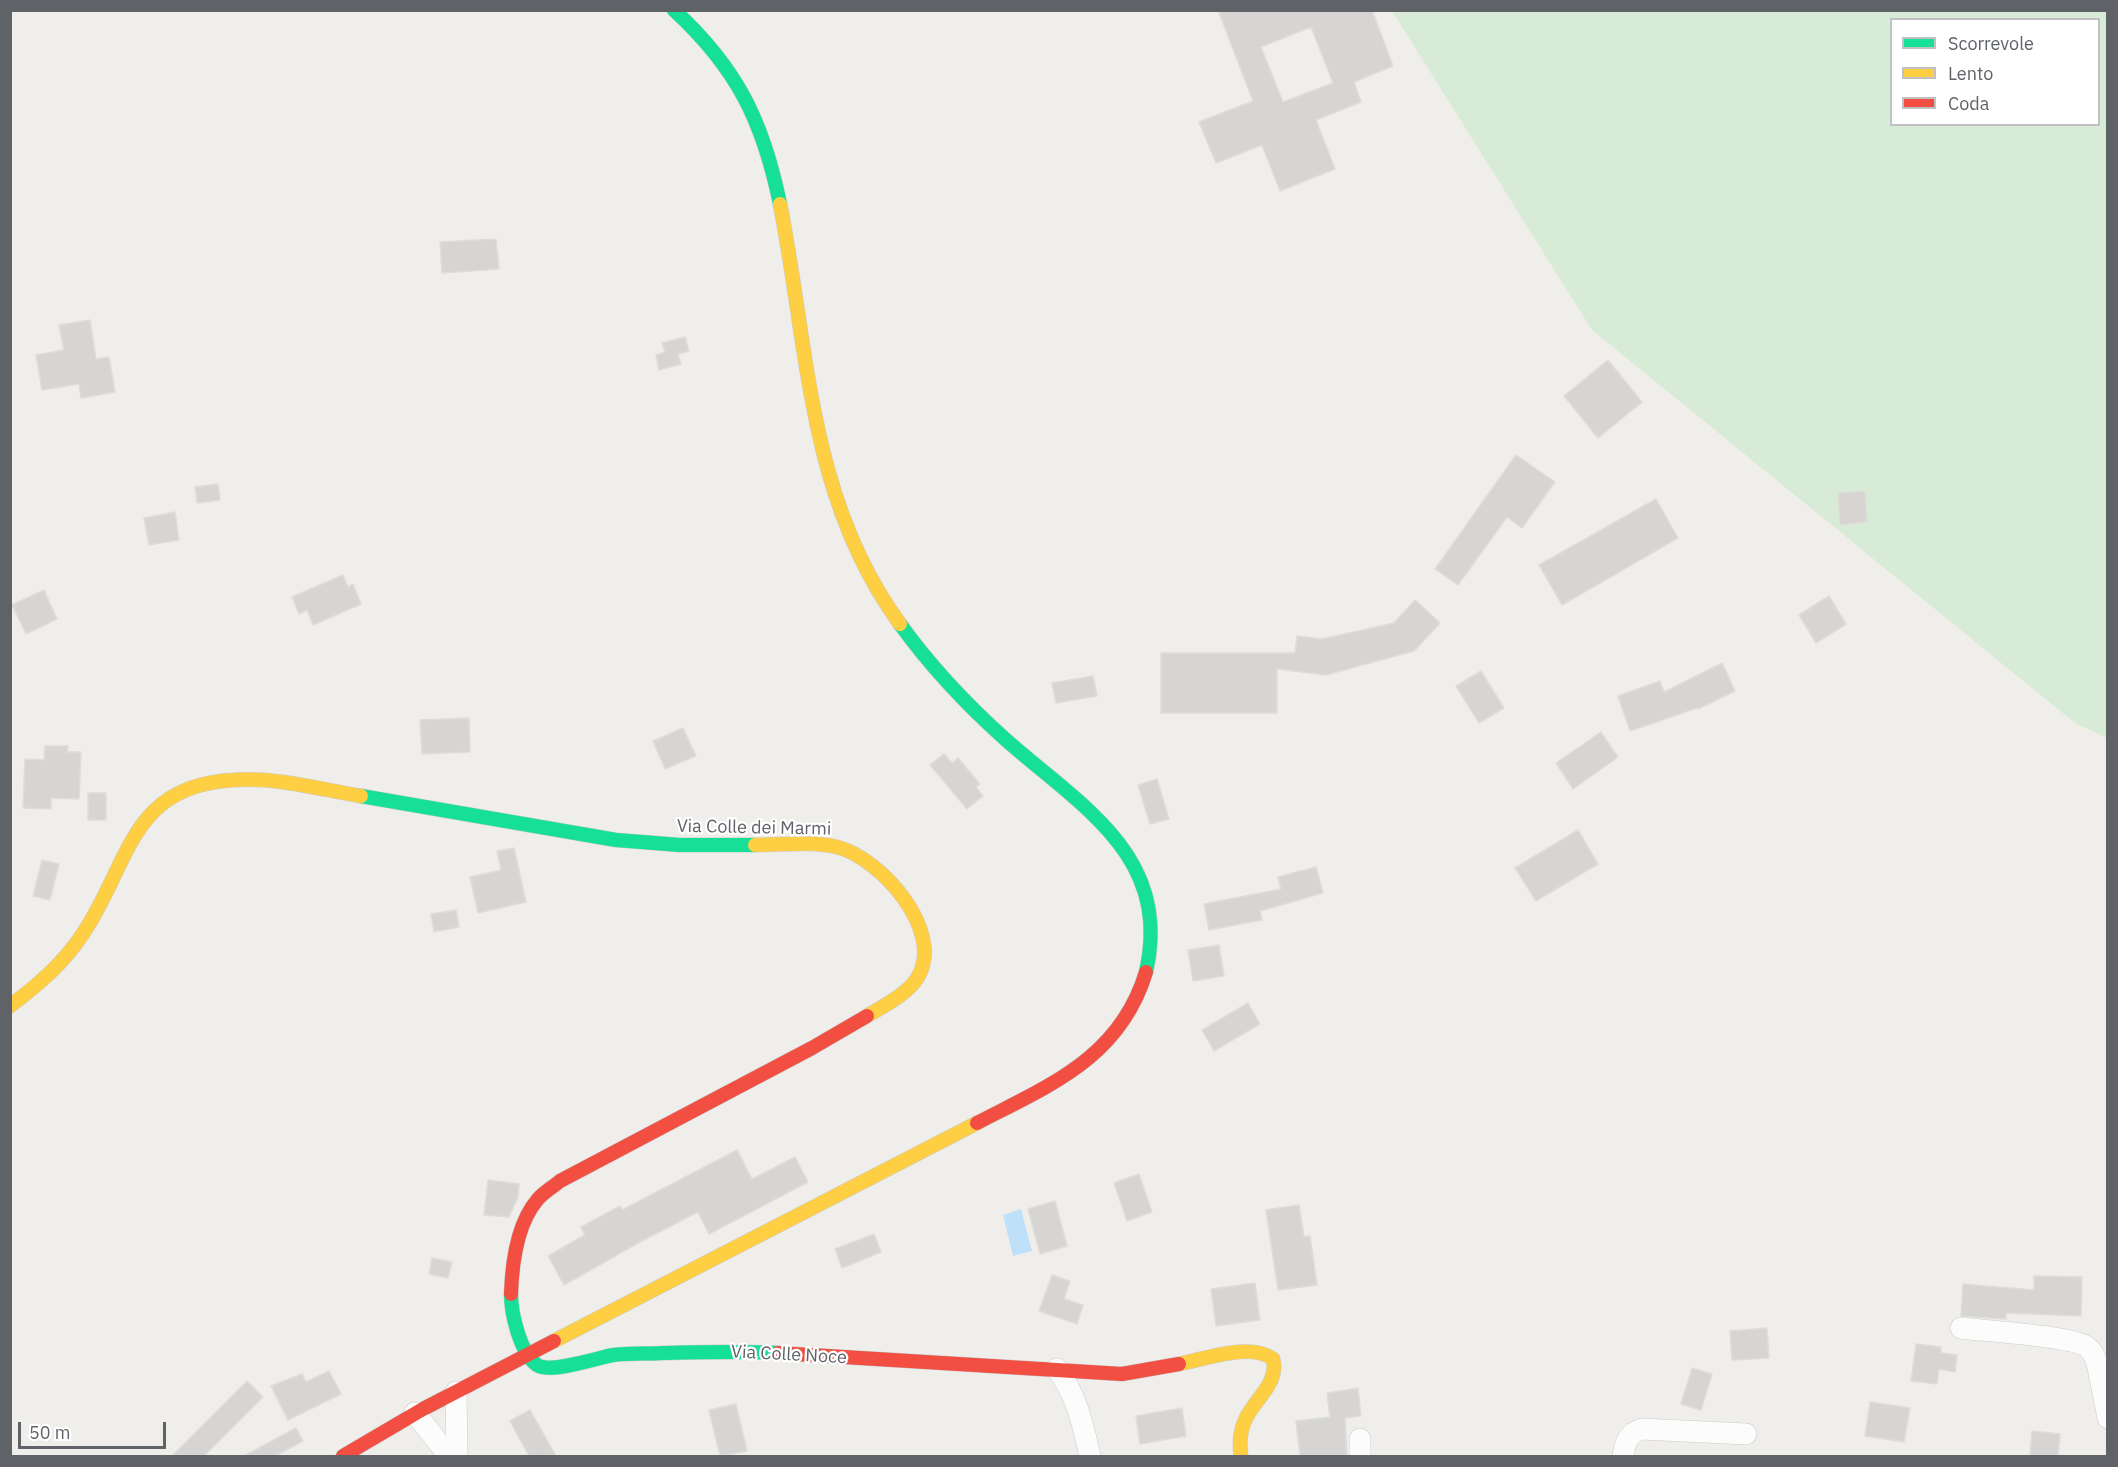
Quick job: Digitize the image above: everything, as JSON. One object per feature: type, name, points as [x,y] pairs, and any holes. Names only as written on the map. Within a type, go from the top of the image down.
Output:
[{"type":"street","points":[[343,1456],[415,1413],[949,1138],[1073,1069],[1102,1047],[1125,1020],[1140,993],[1150,951],[1151,932],[1147,903],[1138,876],[1124,849],[1090,811],[1004,738],[947,685],[913,644],[867,572],[840,512],[825,464],[779,199],[761,132],[747,101],[722,59],[674,10]]},
{"type":"street","name":"Via Colle dei Marmi","points":[[10,1006],[51,973],[78,942],[99,908],[133,837],[151,813],[169,797],[208,783],[242,779],[275,782],[616,840],[680,845],[825,845],[840,847],[861,857],[894,885],[913,913],[921,933],[924,955],[923,966],[918,977],[894,997],[839,1033],[560,1182],[539,1197],[529,1211],[520,1233],[511,1289],[515,1326],[528,1354]]},
{"type":"street","points":[[1961,1329],[2068,1340],[2087,1347],[2095,1357],[2108,1418]]},
{"type":"street","name":"Via Colle Noce","points":[[528,1354],[537,1365],[550,1368],[615,1355],[736,1351],[1111,1374],[1132,1373],[1239,1352],[1263,1352],[1273,1359],[1276,1370],[1245,1418],[1240,1440],[1241,1456]]},
{"type":"street","points":[[1057,1369],[1070,1387],[1077,1405],[1090,1456]]},
{"type":"street","points":[[456,1392],[457,1456]]},
{"type":"street","points":[[415,1413],[448,1456]]},
{"type":"street","points":[[1623,1456],[1628,1437],[1634,1431],[1642,1429],[1746,1434]]},
{"type":"green space","points":[[1392,11],[2107,11],[2107,738],[2075,723],[1592,330]]},
{"type":"water","points":[[1021,1209],[1032,1251],[1013,1256],[1003,1215]]},
{"type":"building","points":[[1218,10],[1372,10],[1393,66],[1354,82],[1361,102],[1316,120],[1335,169],[1280,191],[1262,145],[1216,163],[1199,122],[1253,101]],"holes":[[[1311,27],[1333,83],[1283,102],[1261,47]]]},
{"type":"building","points":[[496,239],[499,269],[442,273],[440,242]]},
{"type":"building","points":[[90,320],[96,359],[109,357],[115,392],[81,398],[79,384],[42,390],[36,355],[64,350],[59,325]]},
{"type":"building","points":[[685,337],[689,351],[678,354],[681,364],[659,370],[656,355],[665,352],[662,343]]},
{"type":"building","points":[[1608,360],[1642,402],[1598,438],[1564,396]]},
{"type":"building","points":[[1516,455],[1555,482],[1522,528],[1507,517],[1458,585],[1435,569]]},
{"type":"building","points":[[218,484],[220,500],[197,503],[195,487]]},
{"type":"building","points":[[1865,491],[1867,522],[1840,525],[1838,493]]},
{"type":"building","points":[[1656,499],[1678,538],[1562,605],[1539,565]]},
{"type":"building","points":[[175,512],[179,540],[149,545],[144,518]]},
{"type":"building","points":[[343,575],[348,587],[353,584],[361,604],[313,625],[307,610],[299,614],[292,597]]},
{"type":"building","points":[[44,590],[57,619],[26,634],[12,605]]},
{"type":"building","points":[[1829,596],[1846,624],[1816,643],[1799,615]]},
{"type":"building","points":[[1415,600],[1440,623],[1414,651],[1326,675],[1277,669],[1277,713],[1161,713],[1161,653],[1295,653],[1297,636],[1322,639],[1394,623]]},
{"type":"building","points":[[1722,663],[1735,691],[1698,709],[1630,731],[1618,696],[1660,681],[1664,692]]},
{"type":"building","points":[[1481,671],[1504,708],[1479,723],[1456,686]]},
{"type":"building","points":[[1093,676],[1097,696],[1056,703],[1052,683]]},
{"type":"building","points":[[469,718],[470,752],[422,754],[420,720]]},
{"type":"building","points":[[683,728],[696,756],[665,769],[653,741]]},
{"type":"building","points":[[1601,732],[1618,757],[1573,789],[1556,763]]},
{"type":"building","points":[[45,746],[68,746],[67,752],[81,752],[79,799],[51,798],[51,809],[23,808],[25,759],[44,760]]},
{"type":"building","points":[[944,754],[952,763],[958,758],[980,784],[976,787],[983,796],[967,809],[930,765]]},
{"type":"building","points":[[1157,779],[1169,819],[1150,824],[1138,785]]},
{"type":"building","points":[[88,793],[106,793],[106,820],[88,820]]},
{"type":"building","points":[[1578,830],[1598,864],[1536,901],[1515,868]]},
{"type":"building","points":[[514,848],[526,902],[478,913],[470,877],[501,870],[497,851]]},
{"type":"building","points":[[42,860],[59,864],[50,900],[33,896]]},
{"type":"building","points":[[1316,867],[1323,893],[1260,911],[1262,920],[1209,930],[1204,904],[1281,889],[1278,877]]},
{"type":"building","points":[[456,910],[459,927],[434,932],[431,914]]},
{"type":"building","points":[[1219,945],[1224,976],[1193,981],[1188,950]]},
{"type":"building","points":[[1248,1003],[1260,1024],[1214,1051],[1202,1030]]},
{"type":"building","points":[[737,1150],[752,1179],[795,1157],[808,1182],[709,1234],[698,1212],[564,1285],[548,1256],[585,1235],[581,1227],[620,1206],[622,1210]]},
{"type":"building","points":[[1139,1174],[1152,1212],[1127,1221],[1114,1183]]},
{"type":"building","points":[[488,1180],[519,1184],[518,1197],[509,1217],[484,1215]]},
{"type":"building","points":[[1055,1201],[1067,1246],[1040,1254],[1028,1209]]},
{"type":"building","points":[[1299,1205],[1304,1237],[1310,1236],[1317,1285],[1278,1290],[1266,1210]]},
{"type":"building","points":[[874,1234],[881,1252],[842,1268],[835,1249]]},
{"type":"building","points":[[432,1258],[452,1262],[448,1278],[429,1274]]},
{"type":"building","points":[[1052,1275],[1070,1281],[1064,1299],[1083,1305],[1077,1324],[1039,1311]]},
{"type":"building","points":[[2034,1276],[2082,1277],[2081,1316],[2006,1313],[2006,1319],[1961,1316],[1963,1284],[2034,1290]]},
{"type":"building","points":[[1255,1283],[1260,1320],[1216,1326],[1211,1289]]},
{"type":"building","points":[[1767,1328],[1769,1358],[1732,1360],[1730,1331]]},
{"type":"building","points":[[1916,1344],[1941,1347],[1941,1353],[1957,1355],[1955,1372],[1939,1369],[1937,1384],[1911,1381]]},
{"type":"building","points":[[1692,1368],[1712,1374],[1701,1410],[1681,1404]]},
{"type":"building","points":[[329,1371],[341,1394],[288,1420],[271,1386],[302,1374],[306,1382]]},
{"type":"building","points":[[247,1381],[263,1397],[204,1456],[172,1456]]},
{"type":"building","points":[[1358,1388],[1361,1416],[1345,1418],[1347,1456],[1300,1456],[1296,1421],[1330,1417],[1327,1393]]},
{"type":"building","points":[[1870,1402],[1910,1408],[1904,1442],[1865,1436]]},
{"type":"building","points":[[736,1404],[747,1451],[720,1456],[709,1410]]},
{"type":"building","points":[[1182,1408],[1186,1436],[1140,1444],[1136,1416]]},
{"type":"building","points":[[530,1410],[556,1456],[529,1456],[510,1421]]},
{"type":"building","points":[[296,1428],[303,1441],[275,1456],[244,1456]]},
{"type":"building","points":[[2032,1431],[2060,1434],[2058,1456],[2030,1456]]},
{"type":"traffic: fast","points":[[674,10],[715,53],[744,98],[756,121],[765,147],[780,204]]},
{"type":"traffic: fast","points":[[900,624],[937,670],[976,712],[1089,811],[1113,836],[1133,864],[1146,896],[1151,931],[1146,972]]},
{"type":"traffic: fast","points":[[361,796],[616,840],[680,845],[755,845]]},
{"type":"traffic: fast","points":[[511,1294],[521,1342],[531,1359],[543,1367],[563,1367],[625,1354],[778,1353]]},
{"type":"traffic: slow","points":[[780,204],[806,368],[829,474],[847,526],[870,576],[900,624]]},
{"type":"traffic: slow","points":[[10,1006],[31,990],[77,943],[137,832],[153,812],[173,796],[200,785],[234,780],[266,780],[298,784],[361,796]]},
{"type":"traffic: slow","points":[[755,845],[807,844],[837,847],[872,865],[904,899],[916,919],[923,939],[924,959],[914,983],[895,999],[867,1016]]},
{"type":"traffic: slow","points":[[554,1341],[977,1123]]},
{"type":"traffic: slow","points":[[1179,1364],[1240,1352],[1264,1354],[1273,1359],[1274,1368],[1270,1383],[1250,1411],[1242,1427],[1241,1456]]},
{"type":"traffic: jam","points":[[977,1123],[1056,1081],[1079,1066],[1100,1048],[1119,1027],[1134,1002],[1146,972]]},
{"type":"traffic: jam","points":[[511,1294],[514,1257],[520,1231],[538,1199],[560,1181],[812,1048],[867,1016]]},
{"type":"traffic: jam","points":[[343,1456],[423,1409],[554,1341]]},
{"type":"traffic: jam","points":[[778,1353],[1122,1374],[1179,1364]]}]
